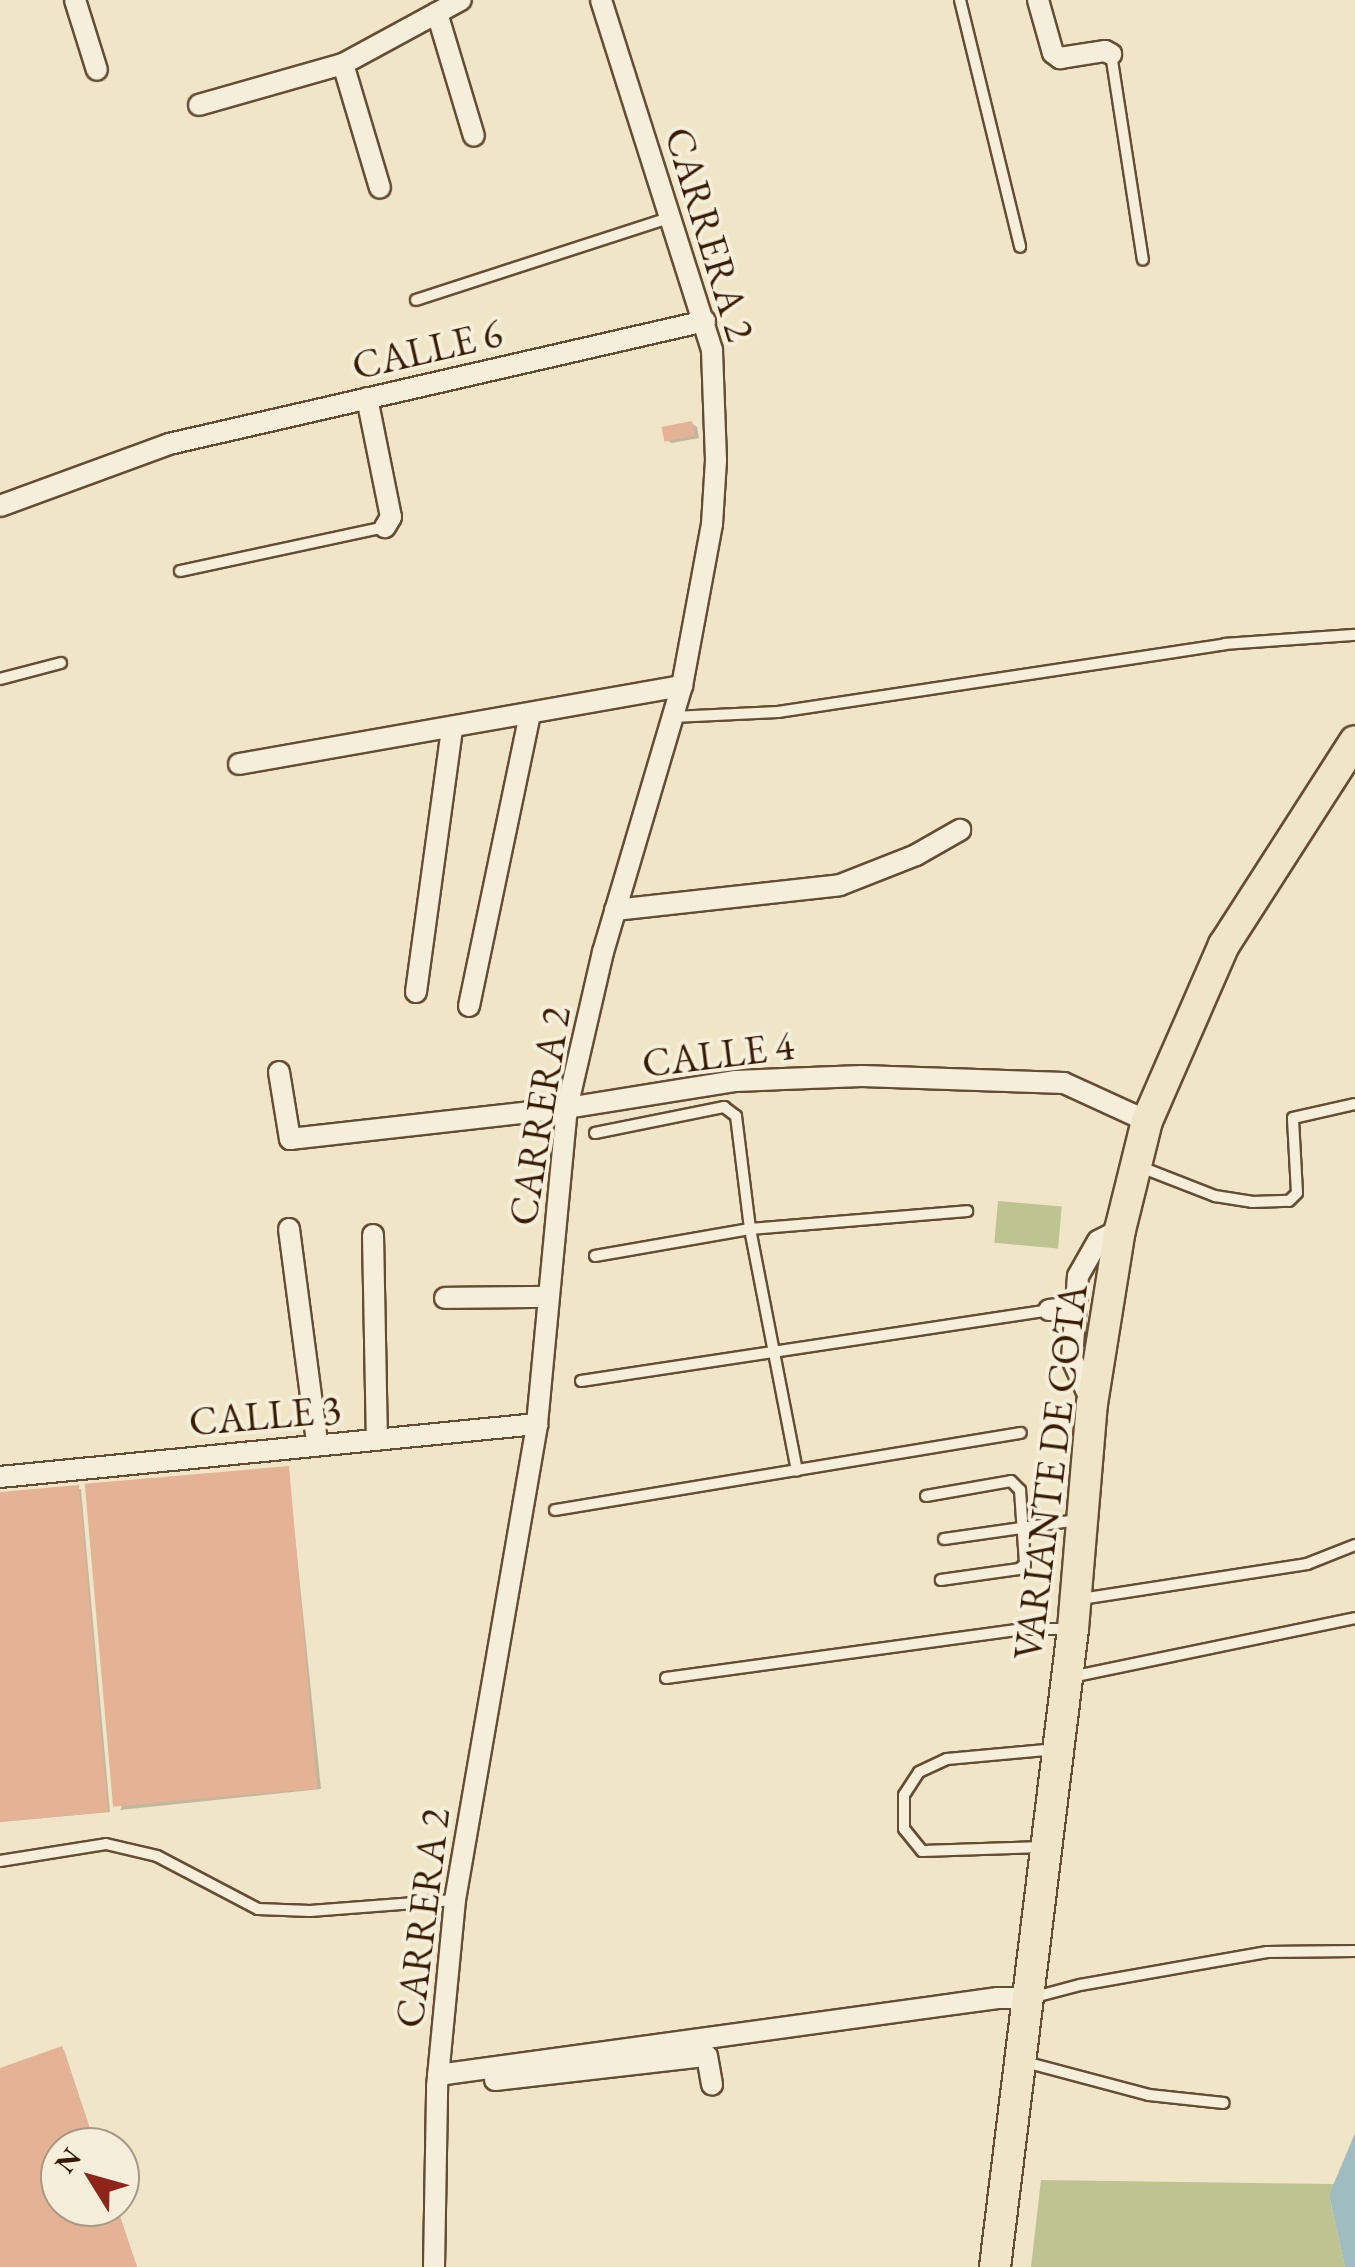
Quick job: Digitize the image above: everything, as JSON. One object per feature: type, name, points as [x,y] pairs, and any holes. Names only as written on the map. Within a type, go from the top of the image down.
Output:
[{"type":"main road","name":"VARIANTE DE COTA","points":[[995,2267],[1074,1614],[1092,1404],[1120,1230],[1148,1121],[1224,946],[1355,741]]},
{"type":"street","points":[[75,0],[96,70]]},
{"type":"street","points":[[200,106],[344,64],[461,0]]},
{"type":"street","name":"CARRERA 2","points":[[434,2267],[437,2081],[455,1900],[537,1424],[546,1297],[568,1108],[615,910],[682,686],[712,524],[715,382],[705,321],[601,0]]},
{"type":"street","points":[[1038,0],[1052,53],[1060,58],[1105,51],[1111,54]]},
{"type":"street","points":[[437,13],[474,136]]},
{"type":"street","points":[[344,64],[380,188]]},
{"type":"street","name":"CALLE 6","points":[[0,506],[164,446],[705,321]]},
{"type":"street","points":[[368,398],[390,517],[385,527]]},
{"type":"street","points":[[239,764],[452,730],[682,686]]},
{"type":"street","points":[[469,1006],[530,715]]},
{"type":"street","points":[[416,992],[452,730]]},
{"type":"street","points":[[615,910],[840,885],[916,855],[960,830]]},
{"type":"street","name":"CALLE 4","points":[[279,1072],[290,1138],[568,1108],[736,1081],[862,1076],[1064,1083],[1148,1121]]},
{"type":"street","points":[[290,1230],[317,1443]]},
{"type":"street","points":[[1092,1404],[1072,1359],[1078,1276],[1098,1241],[1120,1230]]},
{"type":"street","points":[[373,1235],[377,1440]]},
{"type":"street","points":[[445,1298],[546,1297]]},
{"type":"street","points":[[1049,1310],[1076,1307]]},
{"type":"street","name":"CALLE 3","points":[[0,1477],[537,1424]]},
{"type":"street","points":[[437,2081],[998,1998],[1030,1998]]},
{"type":"street","points":[[437,2081],[707,2056],[712,2085]]},
{"type":"lane","points":[[960,0],[1020,247]]},
{"type":"lane","points":[[1111,54],[1143,260]]},
{"type":"lane","points":[[416,300],[672,217]]},
{"type":"lane","points":[[180,572],[385,527]]},
{"type":"lane","points":[[672,717],[778,712],[1225,644],[1355,635]]},
{"type":"lane","points":[[0,679],[61,663]]},
{"type":"lane","points":[[1136,1165],[1215,1196],[1252,1202],[1289,1201],[1297,1193],[1293,1118],[1355,1104]]},
{"type":"lane","points":[[595,1133],[724,1107],[736,1116],[750,1229],[797,1470]]},
{"type":"lane","points":[[595,1256],[750,1229],[968,1211]]},
{"type":"lane","points":[[581,1381],[1049,1310]]},
{"type":"lane","points":[[555,1510],[1021,1433]]},
{"type":"lane","points":[[926,1496],[1011,1481],[1020,1490],[1026,1564],[1020,1569],[941,1580]]},
{"type":"lane","points":[[944,1539],[1084,1520]]},
{"type":"lane","points":[[666,1678],[1024,1629],[1074,1614],[1307,1564],[1355,1545]]},
{"type":"lane","points":[[1066,1678],[1355,1618]]},
{"type":"lane","points":[[1043,1848],[922,1850],[904,1829],[904,1795],[919,1772],[947,1758],[1058,1749]]},
{"type":"lane","points":[[0,1861],[106,1844],[157,1856],[258,1910],[310,1911],[455,1900]]},
{"type":"lane","points":[[1030,1998],[1080,1985],[1267,1952],[1355,1951]]},
{"type":"lane","points":[[1019,2061],[1149,2095],[1224,2103]]},
{"type":"green space","points":[[998,1201],[1062,1207],[1058,1248],[994,1243]]},
{"type":"green space","points":[[1041,2180],[1334,2184],[1329,2195],[1345,2267],[1031,2267]]},
{"type":"water","points":[[1355,2133],[1355,2267],[1345,2267],[1329,2195]]},
{"type":"building","points":[[692,421],[695,436],[664,442],[662,427]]},
{"type":"building","points":[[289,1466],[317,1789],[113,1807],[85,1484]]},
{"type":"building","points":[[79,1485],[108,1812],[0,1822],[0,1492]]},
{"type":"building","points":[[62,2046],[89,2127],[40,2127],[40,2227],[123,2227],[137,2267],[0,2267],[0,2068]]}]
